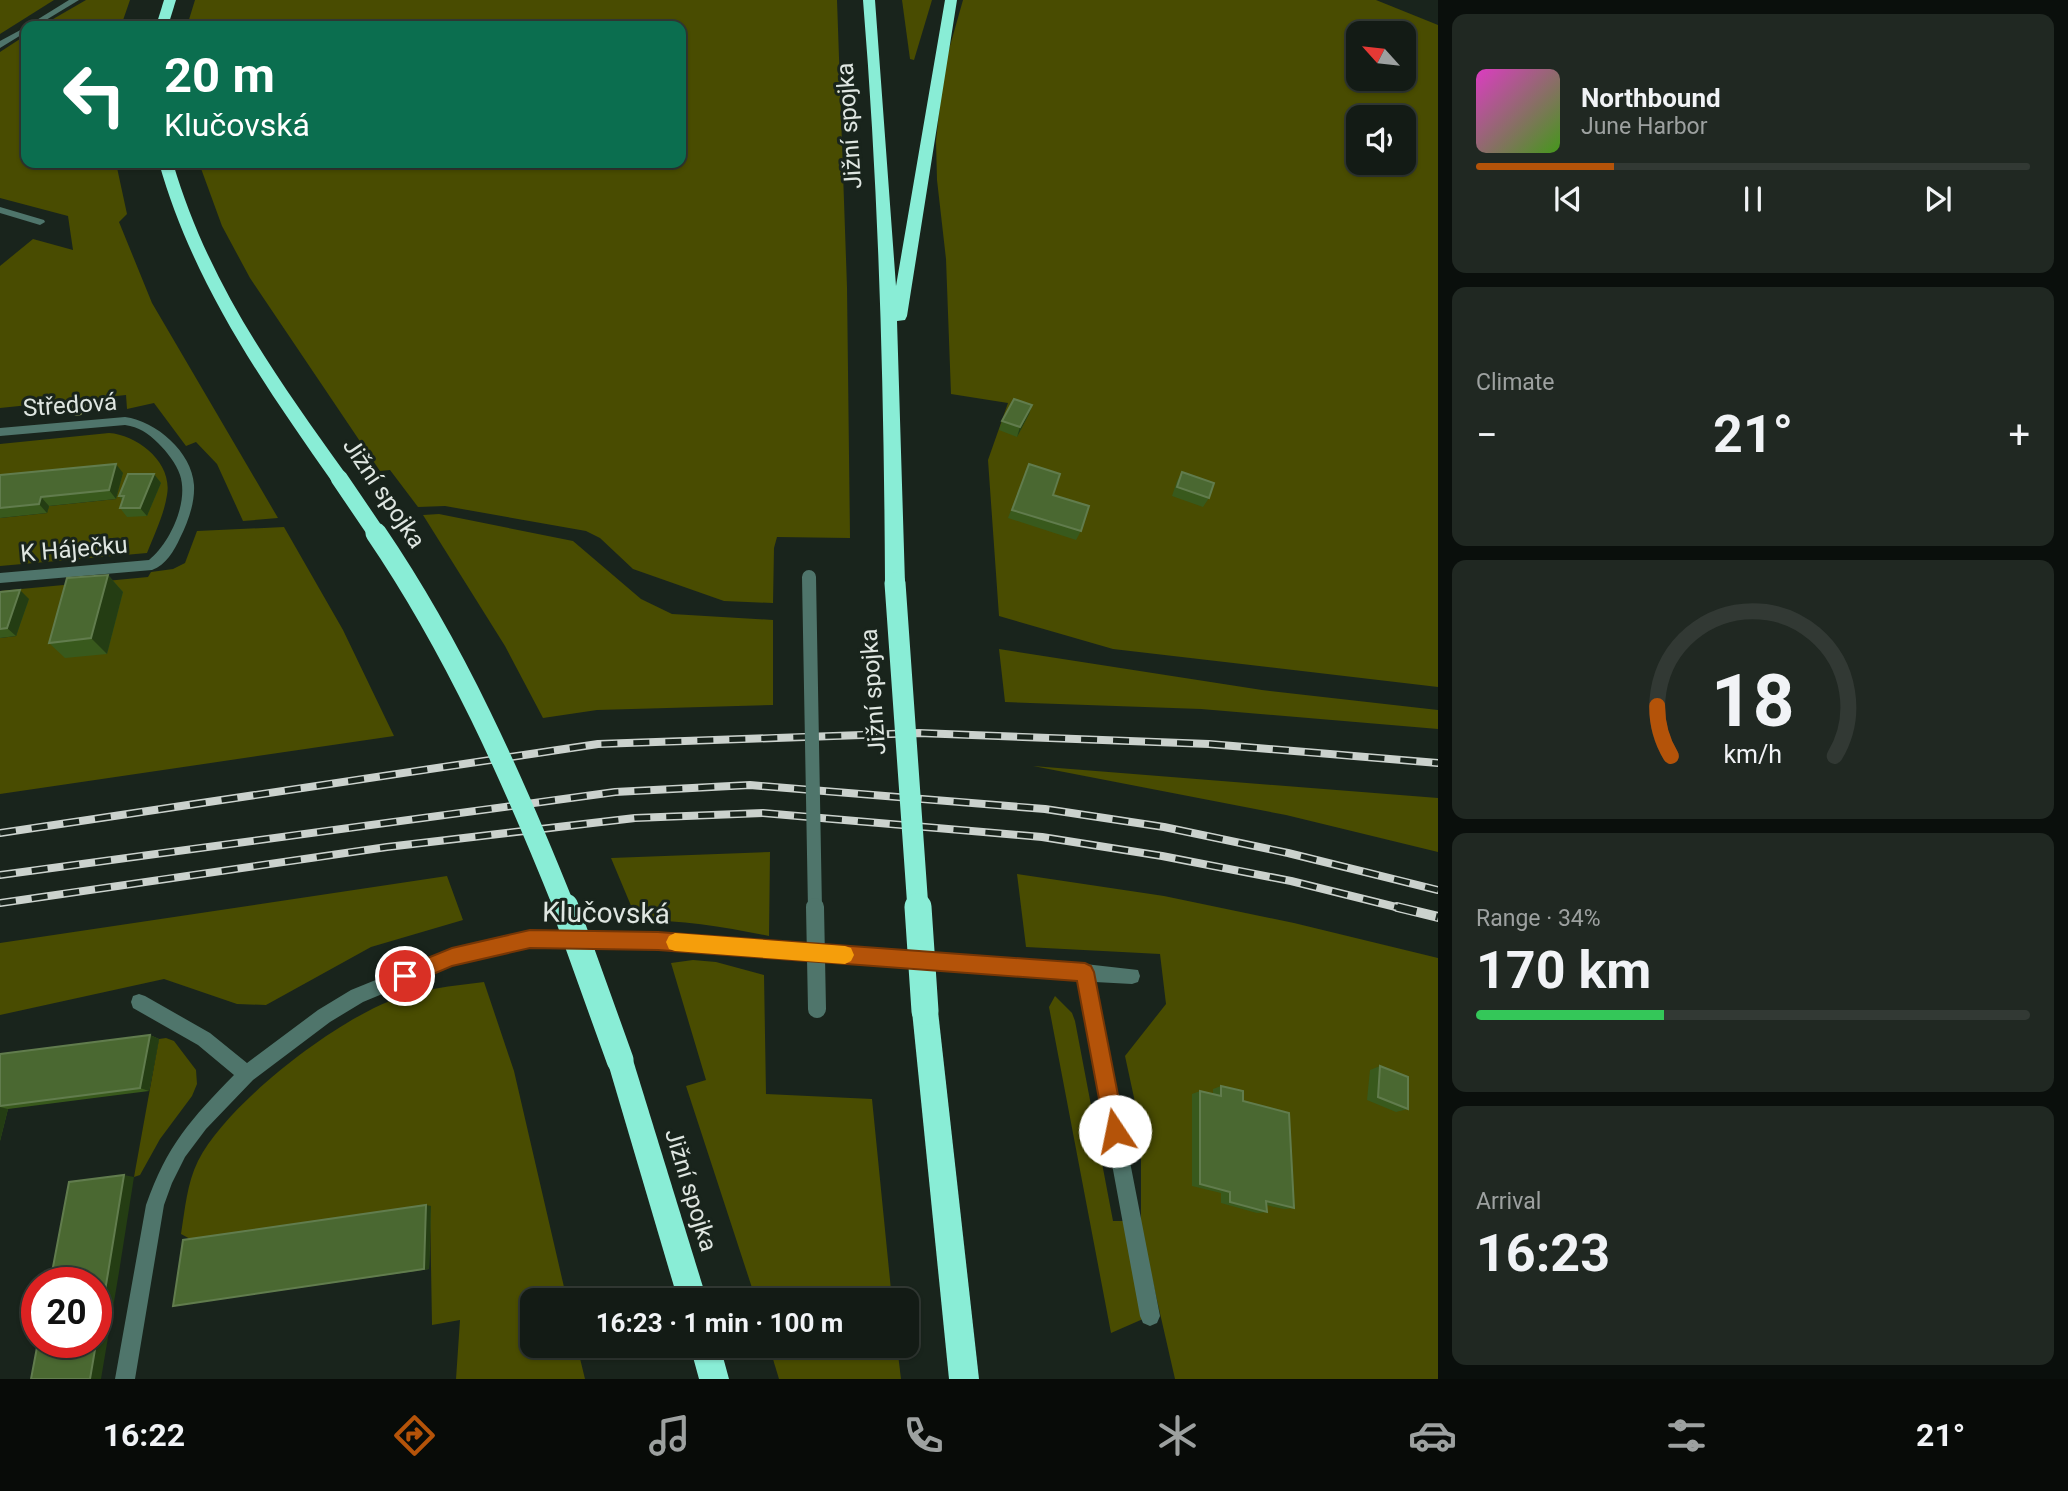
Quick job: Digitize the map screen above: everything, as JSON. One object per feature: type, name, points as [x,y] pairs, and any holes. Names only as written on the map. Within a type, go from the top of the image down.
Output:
[{"type":"highway","points":[[164,21],[170,0]]},
{"type":"highway","name":"Jižní spojka","points":[[869,0],[878,99],[893,356],[895,583],[925,1011],[964,1379]]},
{"type":"highway","points":[[893,356],[950,0]]},
{"type":"highway","name":"Jižní spojka","points":[[168,168],[185,223],[208,272],[270,378],[407,580],[456,666],[505,765],[554,877],[620,1060],[689,1288]]},
{"type":"highway","points":[[708,1358],[714,1379]]},
{"type":"street","points":[[39,21],[75,0]]},
{"type":"street","points":[[0,45],[21,32]]},
{"type":"street","points":[[0,210],[40,222]]},
{"type":"street","name":"Středová","points":[[0,432],[125,421],[147,428],[176,456],[188,482],[178,527],[169,549],[162,559],[152,565]]},
{"type":"street","name":"K Háječku","points":[[0,579],[152,565]]},
{"type":"street","points":[[809,578],[817,1009]]},
{"type":"street","name":"Klučovská","points":[[124,1379],[155,1205],[163,1180],[200,1123],[247,1074],[324,1016],[357,996],[452,957],[530,939],[658,941],[1132,976]]},
{"type":"street","points":[[1085,972],[1150,1316]]},
{"type":"street","points":[[139,1002],[195,1033],[247,1074]]},
{"type":"shaded area","points":[[0,0],[54,0],[0,34]]},
{"type":"shaded area","points":[[86,0],[130,0],[123,21],[50,21]]},
{"type":"shaded area","points":[[195,0],[837,0],[847,287],[850,538],[777,537],[774,548],[773,603],[724,601],[633,569],[600,538],[586,531],[445,506],[418,507],[390,470],[380,471],[250,278],[222,226],[201,168],[686,168],[686,21],[189,21]]},
{"type":"shaded area","points":[[902,0],[932,0],[914,60],[910,59]]},
{"type":"shaded area","points":[[963,0],[1376,0],[1438,25],[1438,687],[1113,649],[999,616],[988,460],[1008,403],[951,394],[946,259],[937,180],[936,141],[944,67]]},
{"type":"shaded area","points":[[21,38],[21,168],[117,168],[127,214],[119,222],[152,303],[278,518],[243,521],[217,464],[196,442],[186,446],[154,403],[127,409],[126,395],[0,408],[0,266],[33,239],[73,250],[68,216],[0,198],[0,52]]},
{"type":"shaded area","points":[[109,433],[142,445],[165,472],[166,502],[147,553],[0,566],[0,518],[47,513],[49,506],[116,499],[0,501],[0,444]]},
{"type":"shaded area","points":[[439,514],[573,541],[641,599],[672,614],[773,620],[773,705],[597,710],[543,718],[505,646],[423,515]]},
{"type":"shaded area","points":[[284,527],[343,630],[394,736],[0,794],[0,638],[16,636],[28,599],[0,601],[0,591],[148,577],[151,572],[173,569],[185,563],[197,531]]},
{"type":"shaded area","points":[[999,649],[1262,690],[1438,710],[1438,729],[1201,709],[1005,702]]},
{"type":"shaded area","points":[[1033,766],[1438,798],[1438,852],[1286,815]]},
{"type":"shaded area","points":[[770,852],[769,936],[670,921],[637,920],[611,858]]},
{"type":"shaded area","points":[[1017,874],[1164,896],[1294,923],[1438,958],[1438,1379],[1175,1379],[1141,1230],[1141,1130],[1125,1056],[1166,1004],[1160,954],[1026,947]]},
{"type":"shaded area","points":[[447,876],[463,920],[371,947],[266,1005],[237,1004],[164,979],[0,1015],[0,943]]},
{"type":"shaded area","points":[[693,960],[716,962],[764,975],[766,1094],[872,1099],[891,1288],[752,1288],[686,1086],[706,1080],[671,963]]},
{"type":"shaded area","points":[[484,982],[514,1071],[564,1288],[520,1288],[520,1358],[580,1358],[585,1379],[456,1379],[460,1320],[432,1325],[430,1206],[192,1240],[181,1234],[189,1187],[198,1161],[212,1139],[256,1091],[311,1047],[366,1012],[401,997]]},
{"type":"shaded area","points":[[1055,996],[1072,1013],[1075,1021],[1113,1221],[1123,1221],[1143,1319],[1111,1333],[1049,1007]]},
{"type":"shaded area","points":[[159,1039],[174,1041],[196,1070],[197,1084],[192,1096],[160,1139],[140,1175],[134,1177]]},
{"type":"shaded area","points":[[773,1358],[898,1358],[901,1379],[779,1379]]},
{"type":"building","points":[[1014,399],[1032,405],[1020,427],[1002,421]]},
{"type":"building","points":[[116,464],[109,490],[41,497],[39,504],[0,508],[0,475]]},
{"type":"building","points":[[1029,464],[1060,474],[1053,495],[1089,506],[1081,531],[1012,510]]},
{"type":"building","points":[[1182,472],[1214,483],[1209,498],[1177,487]]},
{"type":"building","points":[[128,474],[154,474],[140,508],[120,508],[124,496],[119,496]]},
{"type":"building","points":[[108,575],[91,638],[49,643],[67,578]]},
{"type":"building","points":[[20,590],[7,628],[0,629],[0,592]]},
{"type":"building","points":[[150,1035],[140,1088],[0,1106],[0,1054]]},
{"type":"building","points":[[1380,1066],[1408,1077],[1408,1109],[1378,1097]]},
{"type":"building","points":[[1221,1086],[1243,1091],[1243,1101],[1289,1113],[1294,1208],[1266,1201],[1267,1212],[1230,1202],[1230,1192],[1200,1184],[1200,1091],[1221,1096]]},
{"type":"building","points":[[124,1175],[109,1267],[53,1267],[69,1182]]},
{"type":"building","points":[[426,1205],[424,1269],[173,1306],[183,1240]]},
{"type":"building","points":[[35,1358],[94,1358],[90,1379],[31,1379]]},
{"type":"railway","points":[[0,833],[598,744],[919,733],[1209,744],[1438,763]]},
{"type":"railway","points":[[0,875],[615,792],[750,785],[1045,809],[1164,827],[1288,853],[1438,890]]},
{"type":"railway","points":[[0,903],[387,847],[635,818],[763,813],[1042,837],[1162,856],[1291,881],[1404,909]]},
{"type":"railway","points":[[1397,907],[1438,917]]},
{"type":"slow traffic","points":[[675,942],[845,955]]},
{"type":"route","points":[[405,976],[452,957],[530,939],[658,941],[1085,972],[1115,1131]]}]
